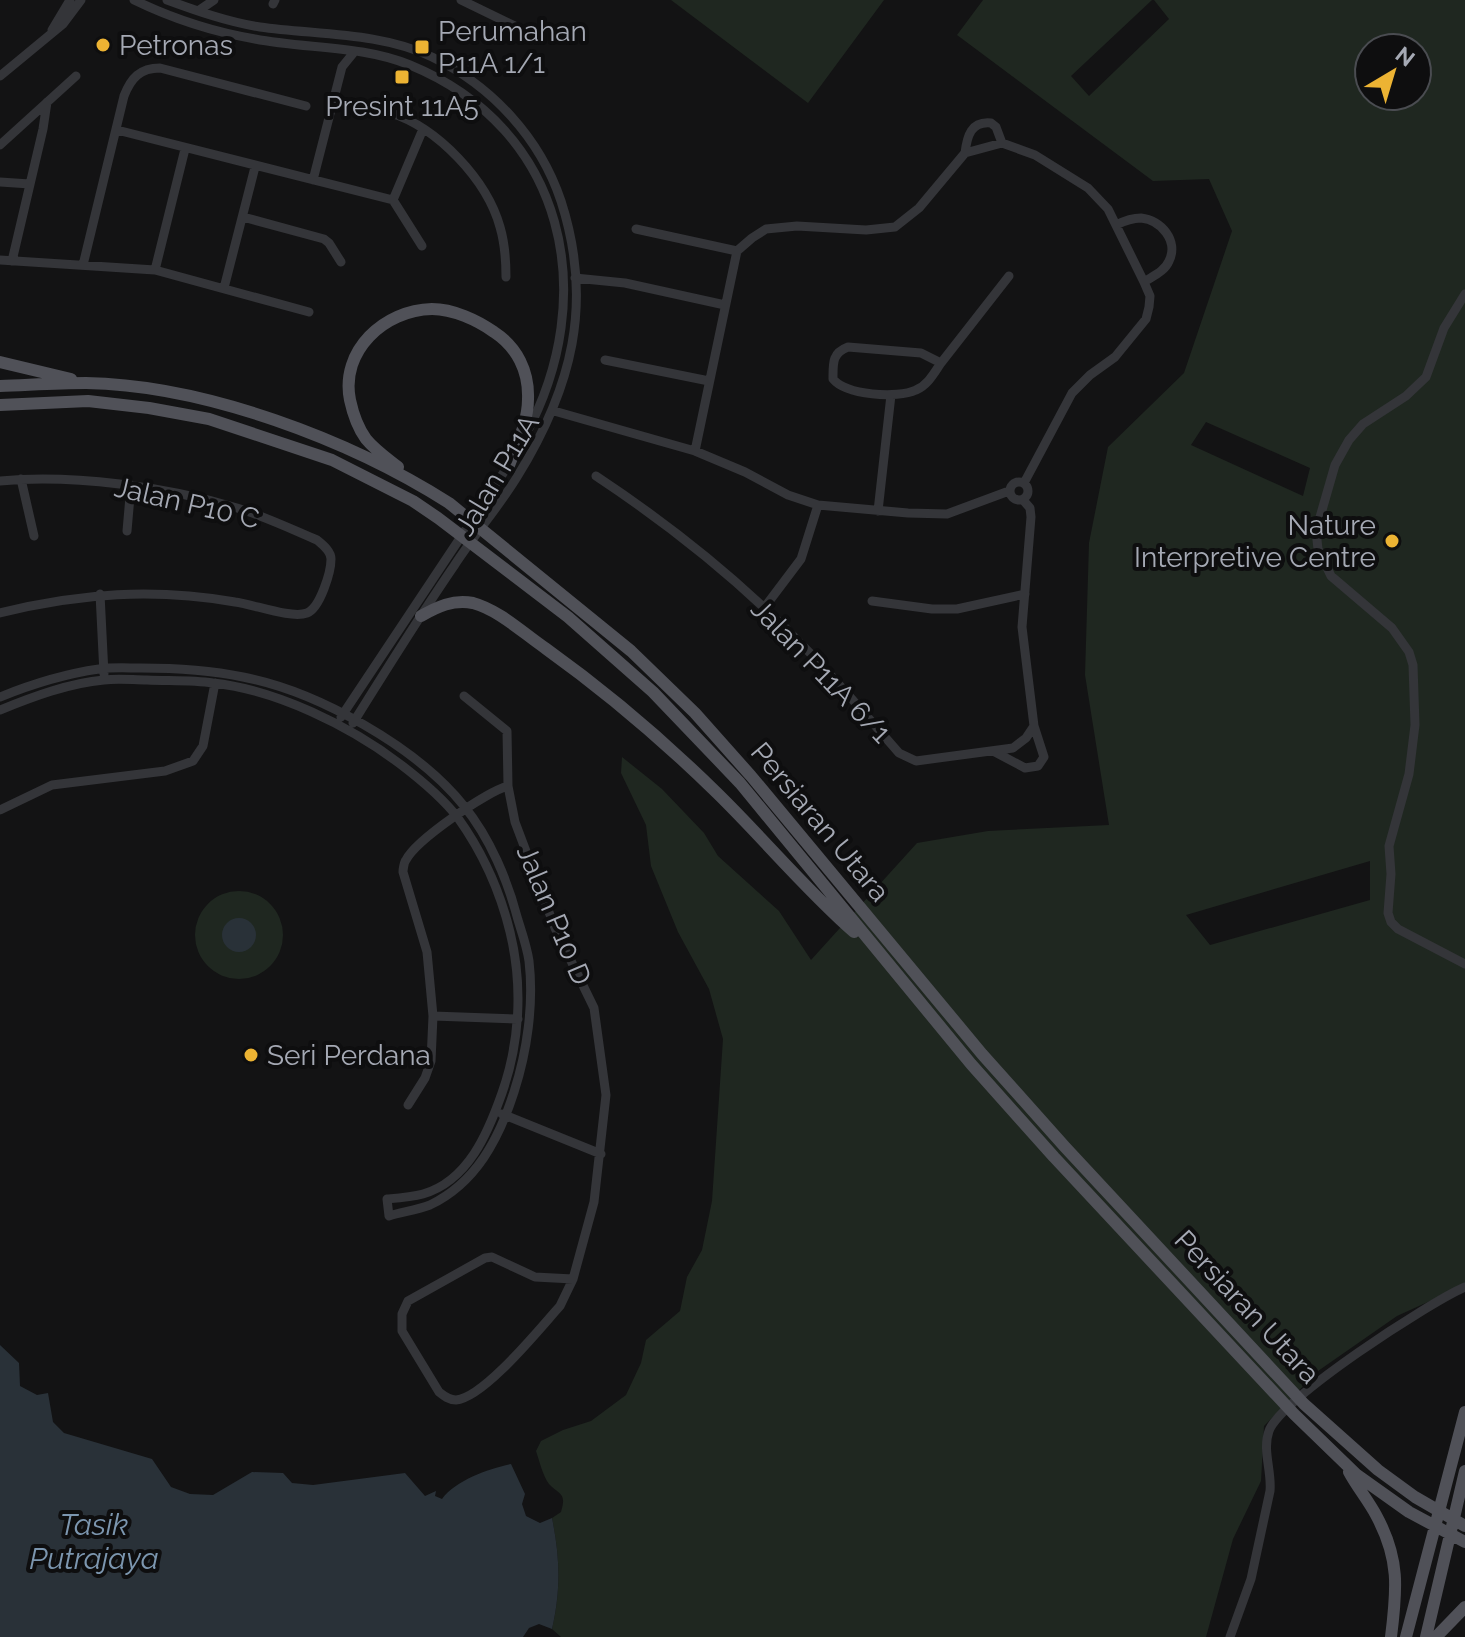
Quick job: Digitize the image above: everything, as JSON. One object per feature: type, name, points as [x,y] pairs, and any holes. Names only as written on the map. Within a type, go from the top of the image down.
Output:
[{"type":"main road","points":[[423,487],[367,440],[357,425],[349,393],[352,365],[363,343],[381,325],[406,313],[433,309],[461,315],[492,330],[514,351],[528,381],[528,402],[525,421],[508,468]]},
{"type":"main road","points":[[0,362],[88,383]]},
{"type":"main road","name":"Persiaran Utara","points":[[0,386],[88,383],[213,401],[339,444],[449,503],[631,651],[695,713],[982,1054],[1304,1404],[1378,1470],[1415,1497],[1465,1526]]},
{"type":"main road","name":"Persiaran Utara","points":[[0,405],[88,401],[209,419],[332,460],[413,501],[568,617],[664,702],[740,783],[971,1064],[1294,1414],[1346,1464],[1409,1512],[1465,1542]]},
{"type":"main road","points":[[421,616],[453,602],[472,603],[494,612],[564,662],[670,749],[772,848],[819,901],[878,952]]},
{"type":"main road","points":[[1406,1637],[1465,1412]]},
{"type":"main road","points":[[1346,1464],[1390,1546],[1397,1586],[1391,1637]]},
{"type":"main road","points":[[1426,1637],[1464,1474]]},
{"type":"main road","points":[[1382,1637],[1397,1586]]},
{"type":"main road","points":[[1436,1637],[1465,1607]]},
{"type":"street","points":[[50,32],[70,0]]},
{"type":"street","points":[[0,76],[63,24],[81,0]]},
{"type":"street","name":"Jalan P11A","points":[[134,0],[198,24],[255,39],[355,51],[391,59],[426,73],[458,91],[509,135],[541,182],[559,232],[566,278],[562,316],[549,381],[528,431],[508,468],[337,724]]},
{"type":"street","name":"Jalan P11A","points":[[167,0],[220,18],[256,26],[395,43],[434,58],[494,99],[520,126],[552,176],[570,230],[578,279],[576,318],[554,411],[499,504],[455,564],[349,729]]},
{"type":"street","points":[[198,11],[216,0],[220,18]]},
{"type":"street","points":[[461,0],[519,28]]},
{"type":"street","points":[[313,180],[342,67],[339,49]]},
{"type":"street","points":[[342,67],[355,51]]},
{"type":"street","points":[[83,265],[128,86],[137,74],[147,68],[160,68],[306,106]]},
{"type":"street","points":[[0,145],[76,76]]},
{"type":"street","points":[[12,261],[47,102]]},
{"type":"street","points":[[366,108],[390,112],[423,129],[459,160],[482,190],[499,224],[505,245],[506,277]]},
{"type":"street","points":[[695,451],[737,251],[766,229],[797,226],[866,230],[895,227],[919,208],[965,153],[972,128],[991,123],[996,127],[1002,143]]},
{"type":"street","points":[[393,200],[423,129]]},
{"type":"street","points":[[117,130],[393,200],[422,246]]},
{"type":"street","points":[[965,153],[1002,143],[1035,155],[1088,188],[1108,209],[1150,296],[1146,319],[1115,357],[1072,393],[1024,483]]},
{"type":"street","points":[[155,270],[185,149]]},
{"type":"street","points":[[224,288],[255,167]]},
{"type":"street","points":[[0,182],[30,184]]},
{"type":"street","points":[[243,217],[324,239],[341,262]]},
{"type":"street","points":[[1116,225],[1140,218],[1162,226],[1168,234],[1170,260],[1144,282]]},
{"type":"street","points":[[636,229],[737,251]]},
{"type":"street","points":[[0,260],[155,270],[309,312]]},
{"type":"street","points":[[941,363],[921,353],[848,347],[839,351],[833,360],[833,379],[838,385],[891,395],[917,390],[927,382],[1009,276]]},
{"type":"street","points":[[566,278],[625,283],[725,305]]},
{"type":"street","points":[[1464,962],[1398,929],[1391,922],[1388,913],[1391,874],[1389,846],[1409,774],[1415,725],[1413,665],[1409,652],[1392,628],[1331,576],[1321,558],[1316,531],[1335,465],[1349,440],[1363,424],[1406,396],[1426,377],[1444,328],[1465,294]]},
{"type":"street","points":[[605,360],[709,381]]},
{"type":"street","points":[[878,511],[891,395]]},
{"type":"street","points":[[554,411],[695,451],[745,472],[788,495],[818,505],[947,514],[1009,491],[1018,482],[1028,488],[1028,495],[1017,501],[1009,491]]},
{"type":"street","name":"Jalan P11A 6/1","points":[[596,476],[658,517],[764,608],[810,653],[907,759],[916,761],[995,752],[1020,744],[1034,726]]},
{"type":"street","points":[[21,479],[34,536]]},
{"type":"street","name":"Jalan P10 C","points":[[0,481],[21,479],[131,485],[238,508],[317,540],[325,547],[331,560],[320,600],[313,609],[296,615],[253,604],[192,595],[100,594],[0,613]]},
{"type":"street","points":[[127,531],[131,485]]},
{"type":"street","points":[[995,752],[1025,768],[1038,766],[1044,757],[1034,726],[1022,627],[1031,517],[1030,508],[1023,500]]},
{"type":"street","points":[[764,608],[801,559],[818,505]]},
{"type":"street","points":[[100,594],[104,680]]},
{"type":"street","points":[[872,601],[957,609],[1025,594]]},
{"type":"street","points":[[0,697],[62,675],[103,668],[172,668],[247,677],[344,713],[413,759],[450,790],[466,808],[493,853],[512,896],[529,960],[529,1020],[519,1076],[506,1116],[489,1152],[459,1186],[427,1206],[389,1216],[387,1199],[423,1194],[437,1188],[464,1168],[479,1148],[509,1073],[518,1019],[517,962],[502,900],[483,857],[456,816],[423,782],[349,729],[272,697],[215,683],[104,680],[27,699],[0,710]]},
{"type":"street","points":[[0,810],[52,785],[165,771],[193,761],[203,746],[215,683]]},
{"type":"street","name":"Jalan P10 D","points":[[464,696],[507,731],[508,786],[515,822],[555,928],[594,1008],[606,1095],[601,1154],[594,1202],[573,1279],[560,1306],[494,1377],[462,1398],[451,1399],[439,1392],[402,1331],[402,1314],[408,1301],[485,1258],[500,1259],[535,1277],[573,1279]]},
{"type":"street","points":[[408,1105],[425,1078],[431,1061],[433,1016],[427,952],[403,872],[405,861],[416,847],[466,808],[497,789],[508,786]]},
{"type":"street","points":[[433,1016],[518,1019]]},
{"type":"street","points":[[495,1112],[601,1154]]},
{"type":"street","points":[[1230,1637],[1251,1579],[1270,1491],[1265,1446],[1270,1428],[1325,1376],[1378,1338],[1465,1287]]},
{"type":"shaded area","points":[[671,0],[884,0],[808,103]]},
{"type":"shaded area","points":[[983,0],[1152,0],[1071,76],[1089,96],[1169,19],[1154,0],[1465,0],[1465,1285],[1397,1316],[1318,1371],[1264,1426],[1261,1481],[1233,1539],[1206,1637],[561,1637],[552,1629],[558,1574],[552,1518],[561,1512],[563,1501],[547,1481],[536,1451],[541,1441],[591,1421],[626,1395],[641,1363],[646,1340],[680,1311],[687,1277],[702,1250],[712,1201],[723,1039],[709,989],[678,932],[651,866],[646,825],[621,773],[622,757],[662,789],[704,833],[718,856],[779,911],[811,960],[917,843],[988,831],[1109,825],[1085,675],[1089,543],[1108,447],[1184,373],[1232,231],[1209,179],[1153,181],[957,35]],"holes":[[[1206,422],[1310,468],[1303,496],[1191,445]],[[1370,861],[1370,900],[1210,945],[1186,915]]]},
{"type":"shaded area","points":[[239,891],[256,894],[270,904],[280,918],[283,935],[280,952],[270,966],[256,976],[239,979],[222,976],[208,966],[198,952],[195,935],[198,918],[208,904],[222,894]]},
{"type":"water","points":[[239,918],[251,923],[256,935],[251,947],[239,952],[227,947],[222,935],[227,923]]},
{"type":"water","name":"Tasik Putrajaya","points":[[0,1345],[19,1363],[20,1386],[37,1395],[48,1393],[53,1422],[64,1433],[152,1459],[171,1487],[190,1494],[213,1495],[252,1472],[283,1473],[292,1483],[313,1485],[405,1473],[425,1496],[436,1491],[435,1496],[442,1499],[464,1481],[511,1464],[525,1494],[522,1504],[526,1516],[540,1523],[552,1518],[558,1574],[552,1629],[539,1624],[529,1628],[523,1637],[0,1637]]},
{"type":"place","name":"Petronas","points":[[103,45]]},
{"type":"place","name":"Perumahan P11A 1/1","points":[[422,47]]},
{"type":"place","name":"Presint 11A5","points":[[402,77]]},
{"type":"place","name":"Nature Interpretive Centre","points":[[1392,541]]},
{"type":"place","name":"Seri Perdana","points":[[251,1055]]}]
